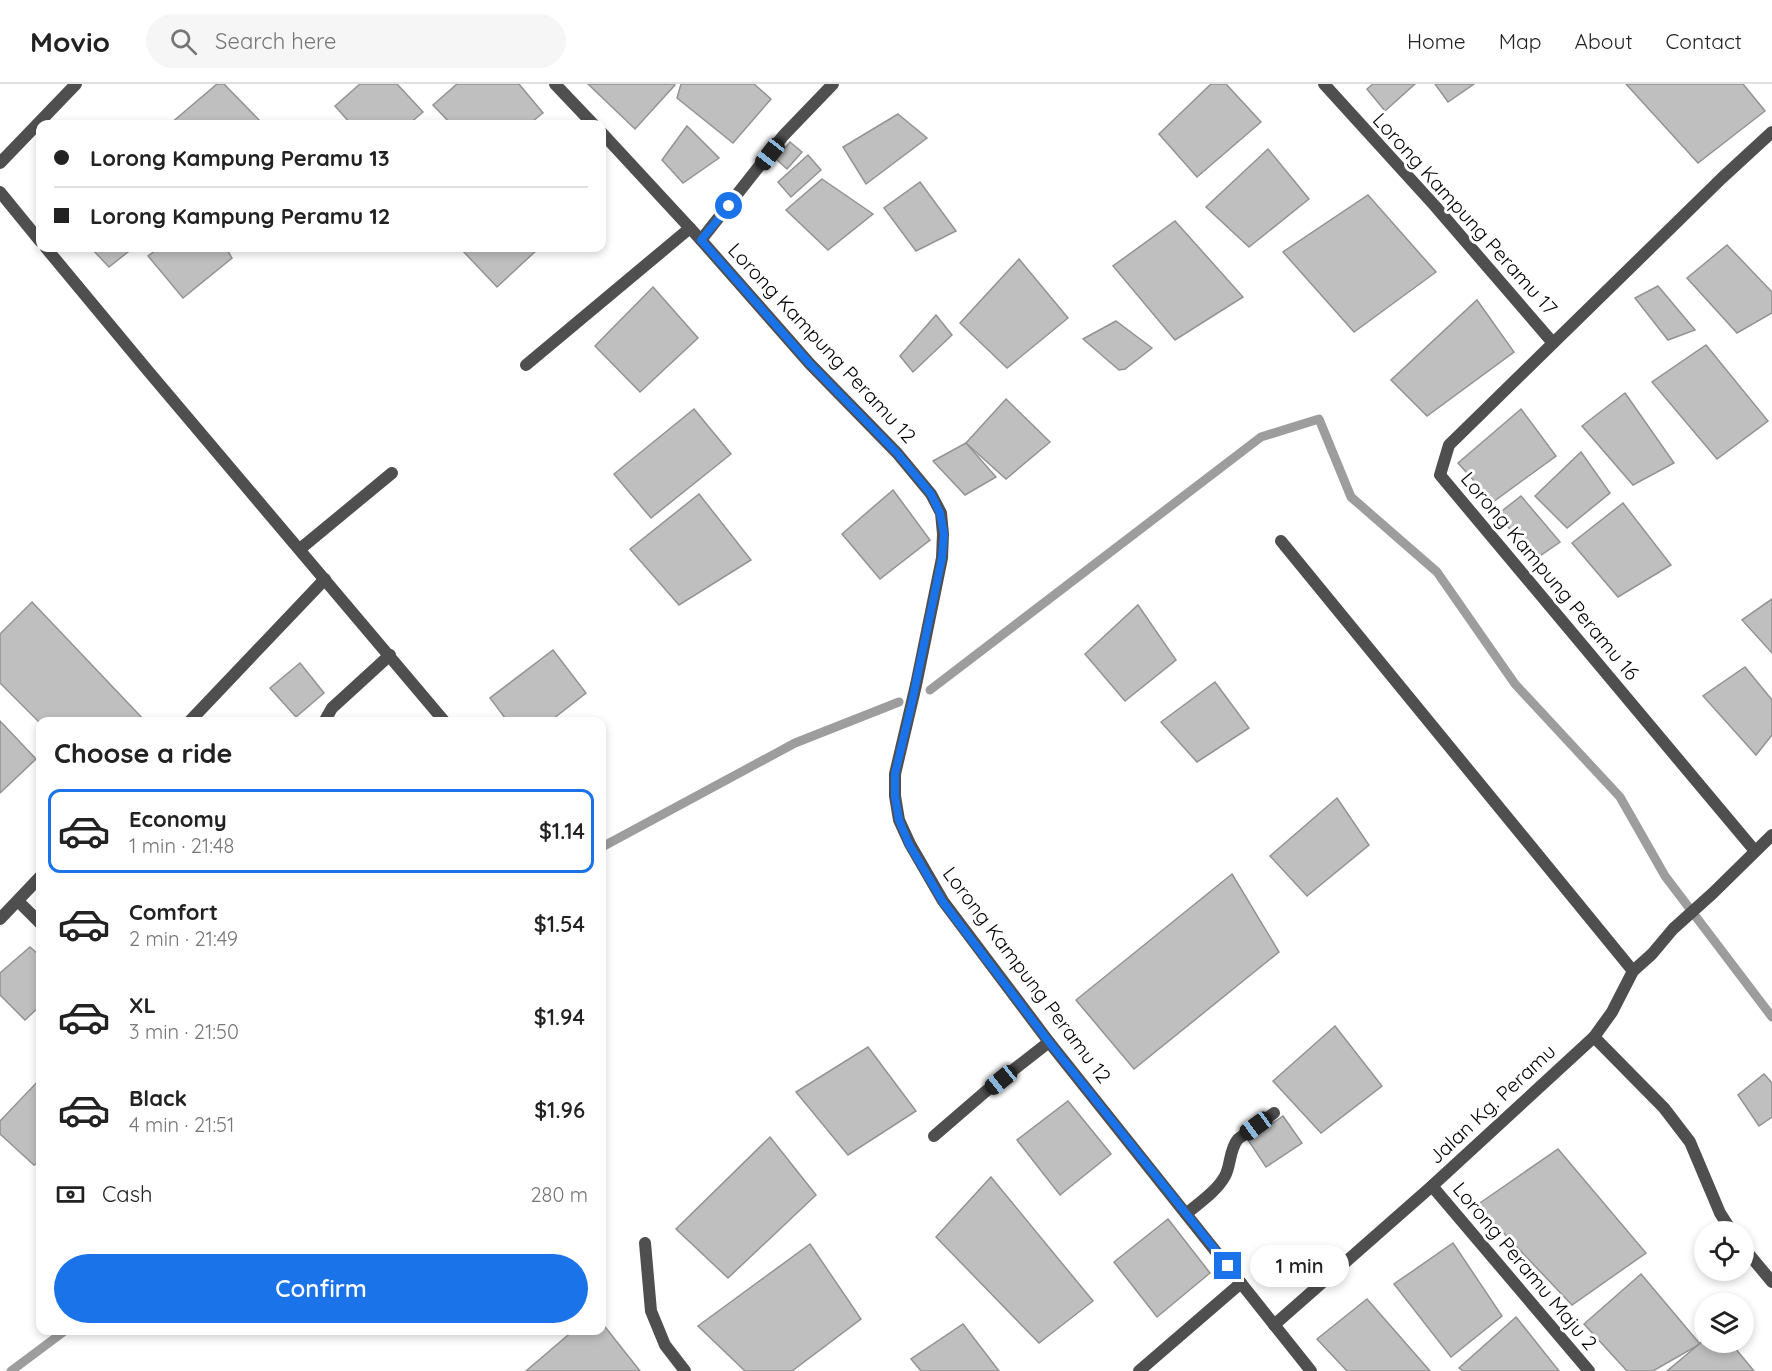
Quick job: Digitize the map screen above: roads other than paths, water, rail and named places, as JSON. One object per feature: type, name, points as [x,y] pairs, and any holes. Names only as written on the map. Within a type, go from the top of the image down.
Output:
[{"type":"street","points":[[41,120],[76,84]]},
{"type":"street","points":[[555,84],[589,120]]},
{"type":"street","points":[[701,240],[783,136],[833,84]]},
{"type":"street","name":"Lorong Kampung Peramu 17","points":[[1324,84],[1435,206],[1553,343]]},
{"type":"street","points":[[0,163],[36,126]]},
{"type":"street","name":"Lorong Kampung Peramu 16","points":[[1755,851],[1440,475],[1449,445],[1772,132]]},
{"type":"street","name":"Lorong Kampung Peramu 12","points":[[606,137],[701,240],[810,364],[897,453],[931,494],[940,513],[944,534],[942,558],[916,686],[895,774],[895,796],[899,820],[909,844],[943,902],[1049,1042],[1311,1371]]},
{"type":"street","points":[[0,192],[36,236]]},
{"type":"street","points":[[526,365],[690,228]]},
{"type":"street","points":[[49,252],[441,717]]},
{"type":"street","points":[[300,549],[392,473]]},
{"type":"street","points":[[1281,541],[1633,970]]},
{"type":"street","points":[[194,717],[325,579]]},
{"type":"street","points":[[327,717],[332,708],[390,656]]},
{"type":"street","name":"Jalan Kg. Peramu","points":[[1274,1325],[1432,1186],[1594,1037],[1612,1012],[1633,970],[1772,835]]},
{"type":"street","points":[[0,919],[36,881]]},
{"type":"street","points":[[18,901],[36,919]]},
{"type":"street","points":[[1594,1037],[1664,1108],[1690,1142],[1725,1221]]},
{"type":"street","points":[[934,1136],[1049,1042]]},
{"type":"street","points":[[1186,1214],[1220,1184],[1226,1175],[1234,1144],[1238,1139],[1274,1113]]},
{"type":"street","name":"Lorong Peramu Maju 2","points":[[1432,1186],[1588,1371]]},
{"type":"street","points":[[645,1243],[651,1311],[665,1345],[685,1371]]},
{"type":"street","points":[[1754,1260],[1772,1282]]},
{"type":"street","points":[[1139,1371],[1241,1283]]},
{"type":"waterway","points":[[930,690],[1261,437],[1319,419],[1351,497],[1437,572],[1515,684],[1620,797],[1665,876],[1772,1017]]},
{"type":"waterway","points":[[606,845],[795,743],[899,702]]},
{"type":"waterway","points":[[11,1371],[59,1335]]}]
